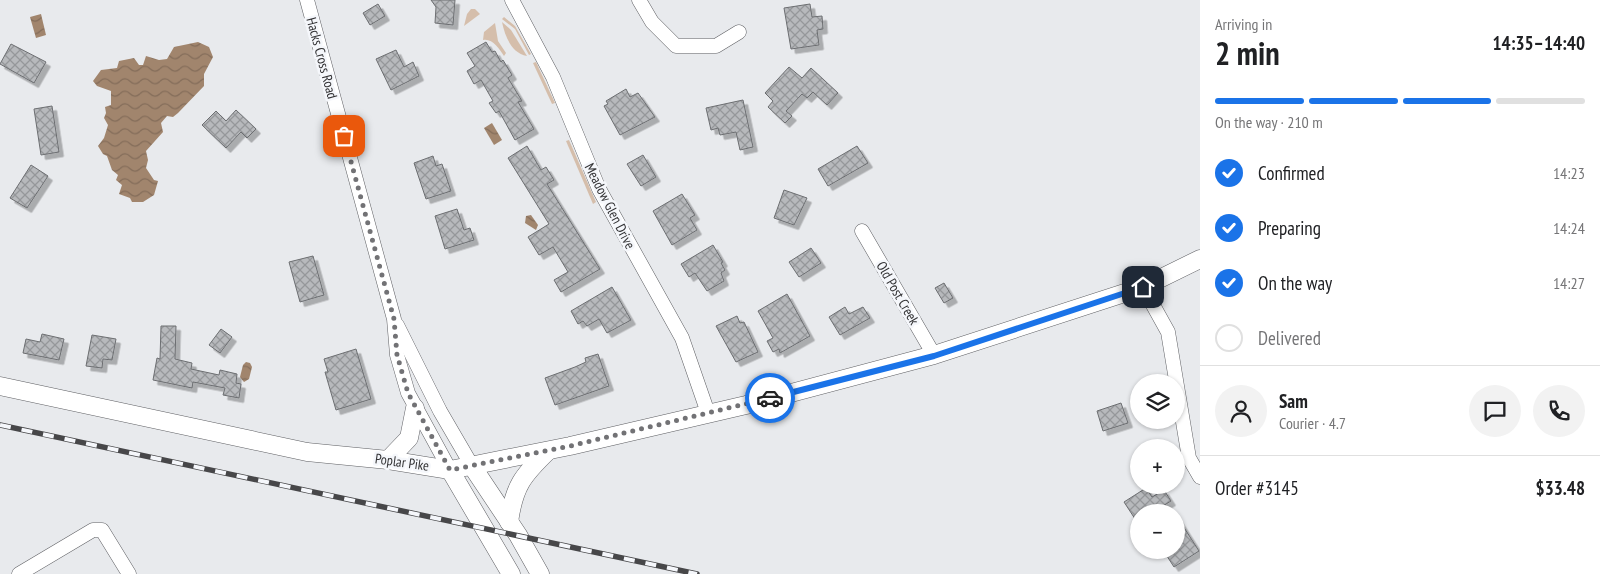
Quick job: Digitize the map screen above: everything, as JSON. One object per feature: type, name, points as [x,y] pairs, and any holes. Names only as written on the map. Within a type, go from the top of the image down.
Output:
[{"type":"main road","name":"Poplar Pike","points":[[0,386],[307,452],[388,460],[450,470],[549,450],[708,413],[934,356],[1143,287],[1200,259]]},
{"type":"main road","points":[[388,460],[409,438],[415,408]]},
{"type":"main road","points":[[509,522],[512,500],[518,484],[526,472],[549,450]]},
{"type":"main road","name":"Hacks Cross Road","points":[[472,466],[540,574]]},
{"type":"main road","name":"Hacks Cross Road","points":[[450,470],[511,574]]},
{"type":"street","name":"Hacks Cross Road","points":[[307,0],[394,319],[397,355],[408,393],[450,470]]},
{"type":"street","name":"Meadow Glen Drive","points":[[512,0],[553,77],[599,189],[682,338],[708,413]]},
{"type":"street","points":[[638,0],[652,22],[676,46],[716,46],[739,32]]},
{"type":"street","name":"Old Post Creek","points":[[862,231],[934,356]]},
{"type":"street","points":[[1143,287],[1168,332],[1189,458],[1200,477]]},
{"type":"street","name":"Hacks Cross Road","points":[[394,319],[440,411],[472,466]]},
{"type":"street","points":[[19,574],[93,530],[102,530],[129,574]]},
{"type":"shaded area","points":[[471,9],[475,9],[480,14],[464,26],[467,14]]},
{"type":"shaded area","points":[[504,17],[515,26],[531,54],[529,55],[515,29],[502,19]]},
{"type":"shaded area","points":[[502,22],[511,30],[527,56],[513,48],[507,38]]},
{"type":"shaded area","points":[[495,23],[498,41],[506,53],[504,56],[492,42],[483,40],[484,32]]},
{"type":"shaded area","points":[[536,62],[555,103],[552,104],[533,63]]},
{"type":"shaded area","points":[[569,140],[596,202],[593,204],[566,141]]},
{"type":"water","points":[[41,14],[46,35],[36,38],[30,17]]},
{"type":"water","points":[[198,42],[209,47],[213,57],[204,74],[204,86],[178,113],[173,117],[167,116],[161,123],[163,132],[146,151],[148,160],[146,168],[154,180],[158,181],[154,195],[143,202],[132,202],[130,198],[119,194],[122,185],[116,180],[118,175],[112,170],[107,156],[103,154],[98,146],[104,138],[108,125],[104,118],[106,113],[105,107],[111,105],[111,91],[97,86],[93,81],[101,70],[117,68],[119,61],[134,58],[139,65],[143,65],[146,56],[159,60],[167,59],[174,47]]},
{"type":"water","points":[[492,123],[502,140],[494,145],[484,128]]},
{"type":"water","points":[[531,215],[538,225],[536,230],[525,223],[526,216]]},
{"type":"water","points":[[246,362],[250,363],[252,367],[249,379],[244,382],[240,377],[243,365]]},
{"type":"building","points":[[431,0],[455,0],[453,25],[435,23],[436,7]]},
{"type":"building","points":[[378,4],[385,16],[370,25],[363,13]]},
{"type":"building","points":[[810,4],[812,17],[822,16],[823,29],[817,30],[819,45],[791,49],[784,8]]},
{"type":"building","points":[[486,42],[492,52],[495,51],[501,62],[503,60],[512,75],[508,78],[522,101],[518,102],[534,129],[515,140],[499,111],[496,113],[489,103],[493,101],[481,80],[474,84],[467,71],[475,66],[467,53]]},
{"type":"building","points":[[11,44],[46,62],[34,83],[0,64]]},
{"type":"building","points":[[396,50],[404,67],[413,62],[419,76],[391,90],[376,59]]},
{"type":"building","points":[[789,67],[802,78],[811,68],[838,93],[827,105],[813,92],[807,98],[802,94],[786,111],[792,116],[785,123],[768,107],[773,101],[765,93]]},
{"type":"building","points":[[626,89],[630,97],[638,93],[655,117],[620,135],[604,106],[608,104],[606,101]]},
{"type":"building","points":[[743,100],[753,147],[740,150],[736,132],[720,135],[718,128],[711,130],[706,108]]},
{"type":"building","points":[[52,106],[59,152],[41,155],[34,109]]},
{"type":"building","points":[[236,110],[256,129],[247,138],[241,132],[226,148],[202,125],[216,111],[226,121]]},
{"type":"building","points":[[527,146],[541,170],[546,167],[554,180],[547,184],[600,269],[561,292],[554,280],[568,272],[553,247],[539,255],[528,237],[549,224],[508,158]]},
{"type":"building","points":[[857,146],[868,163],[828,186],[818,169]]},
{"type":"building","points":[[643,155],[656,177],[641,186],[627,164]]},
{"type":"building","points":[[433,156],[436,166],[442,164],[451,191],[426,199],[414,163]]},
{"type":"building","points":[[31,165],[48,176],[27,208],[10,198]]},
{"type":"building","points":[[784,190],[807,198],[794,225],[774,218]]},
{"type":"building","points":[[682,194],[695,215],[690,218],[697,230],[672,245],[653,211]]},
{"type":"building","points":[[457,209],[464,230],[470,228],[474,240],[445,249],[435,216]]},
{"type":"building","points":[[713,245],[723,262],[721,263],[725,270],[721,273],[724,281],[707,291],[695,273],[689,277],[681,264]]},
{"type":"building","points":[[811,248],[821,263],[799,277],[789,262]]},
{"type":"building","points":[[313,256],[324,295],[300,302],[289,262]]},
{"type":"building","points":[[944,283],[953,298],[944,303],[935,288]]},
{"type":"building","points":[[612,287],[631,320],[607,333],[599,319],[587,326],[583,321],[578,324],[571,311]]},
{"type":"building","points":[[787,294],[810,336],[780,353],[779,349],[773,352],[767,341],[773,338],[758,311]]},
{"type":"building","points":[[845,307],[849,314],[863,307],[870,318],[840,335],[829,317]]},
{"type":"building","points":[[737,316],[740,323],[744,322],[758,352],[736,362],[716,326]]},
{"type":"building","points":[[161,326],[176,326],[175,359],[192,363],[191,369],[219,375],[220,370],[237,374],[236,383],[241,384],[239,398],[223,395],[225,388],[193,382],[192,388],[153,380],[157,358],[160,359]]},
{"type":"building","points":[[221,329],[232,337],[220,353],[209,345]]},
{"type":"building","points":[[42,334],[64,339],[59,360],[23,353],[26,339],[40,342]]},
{"type":"building","points":[[92,335],[116,339],[112,360],[103,359],[102,368],[86,366]]},
{"type":"building","points":[[356,349],[371,399],[336,410],[325,372],[328,372],[324,359]]},
{"type":"building","points":[[598,354],[609,386],[555,405],[545,378],[575,367],[586,362],[585,358]]},
{"type":"building","points":[[1121,403],[1128,423],[1103,431],[1097,411]]},
{"type":"building","points":[[1137,494],[1150,494],[1152,497],[1157,494],[1167,494],[1171,501],[1166,504],[1130,504],[1130,511],[1124,502]]},
{"type":"building","points":[[1185,529],[1199,551],[1174,567],[1169,559],[1185,559]]},
{"type":"railway","points":[[0,425],[697,574]]},
{"type":"way so far","points":[[344,136],[394,319],[397,355],[408,393],[450,470],[570,446],[770,398]]},
{"type":"route","points":[[770,398],[934,356],[1143,287]]}]
